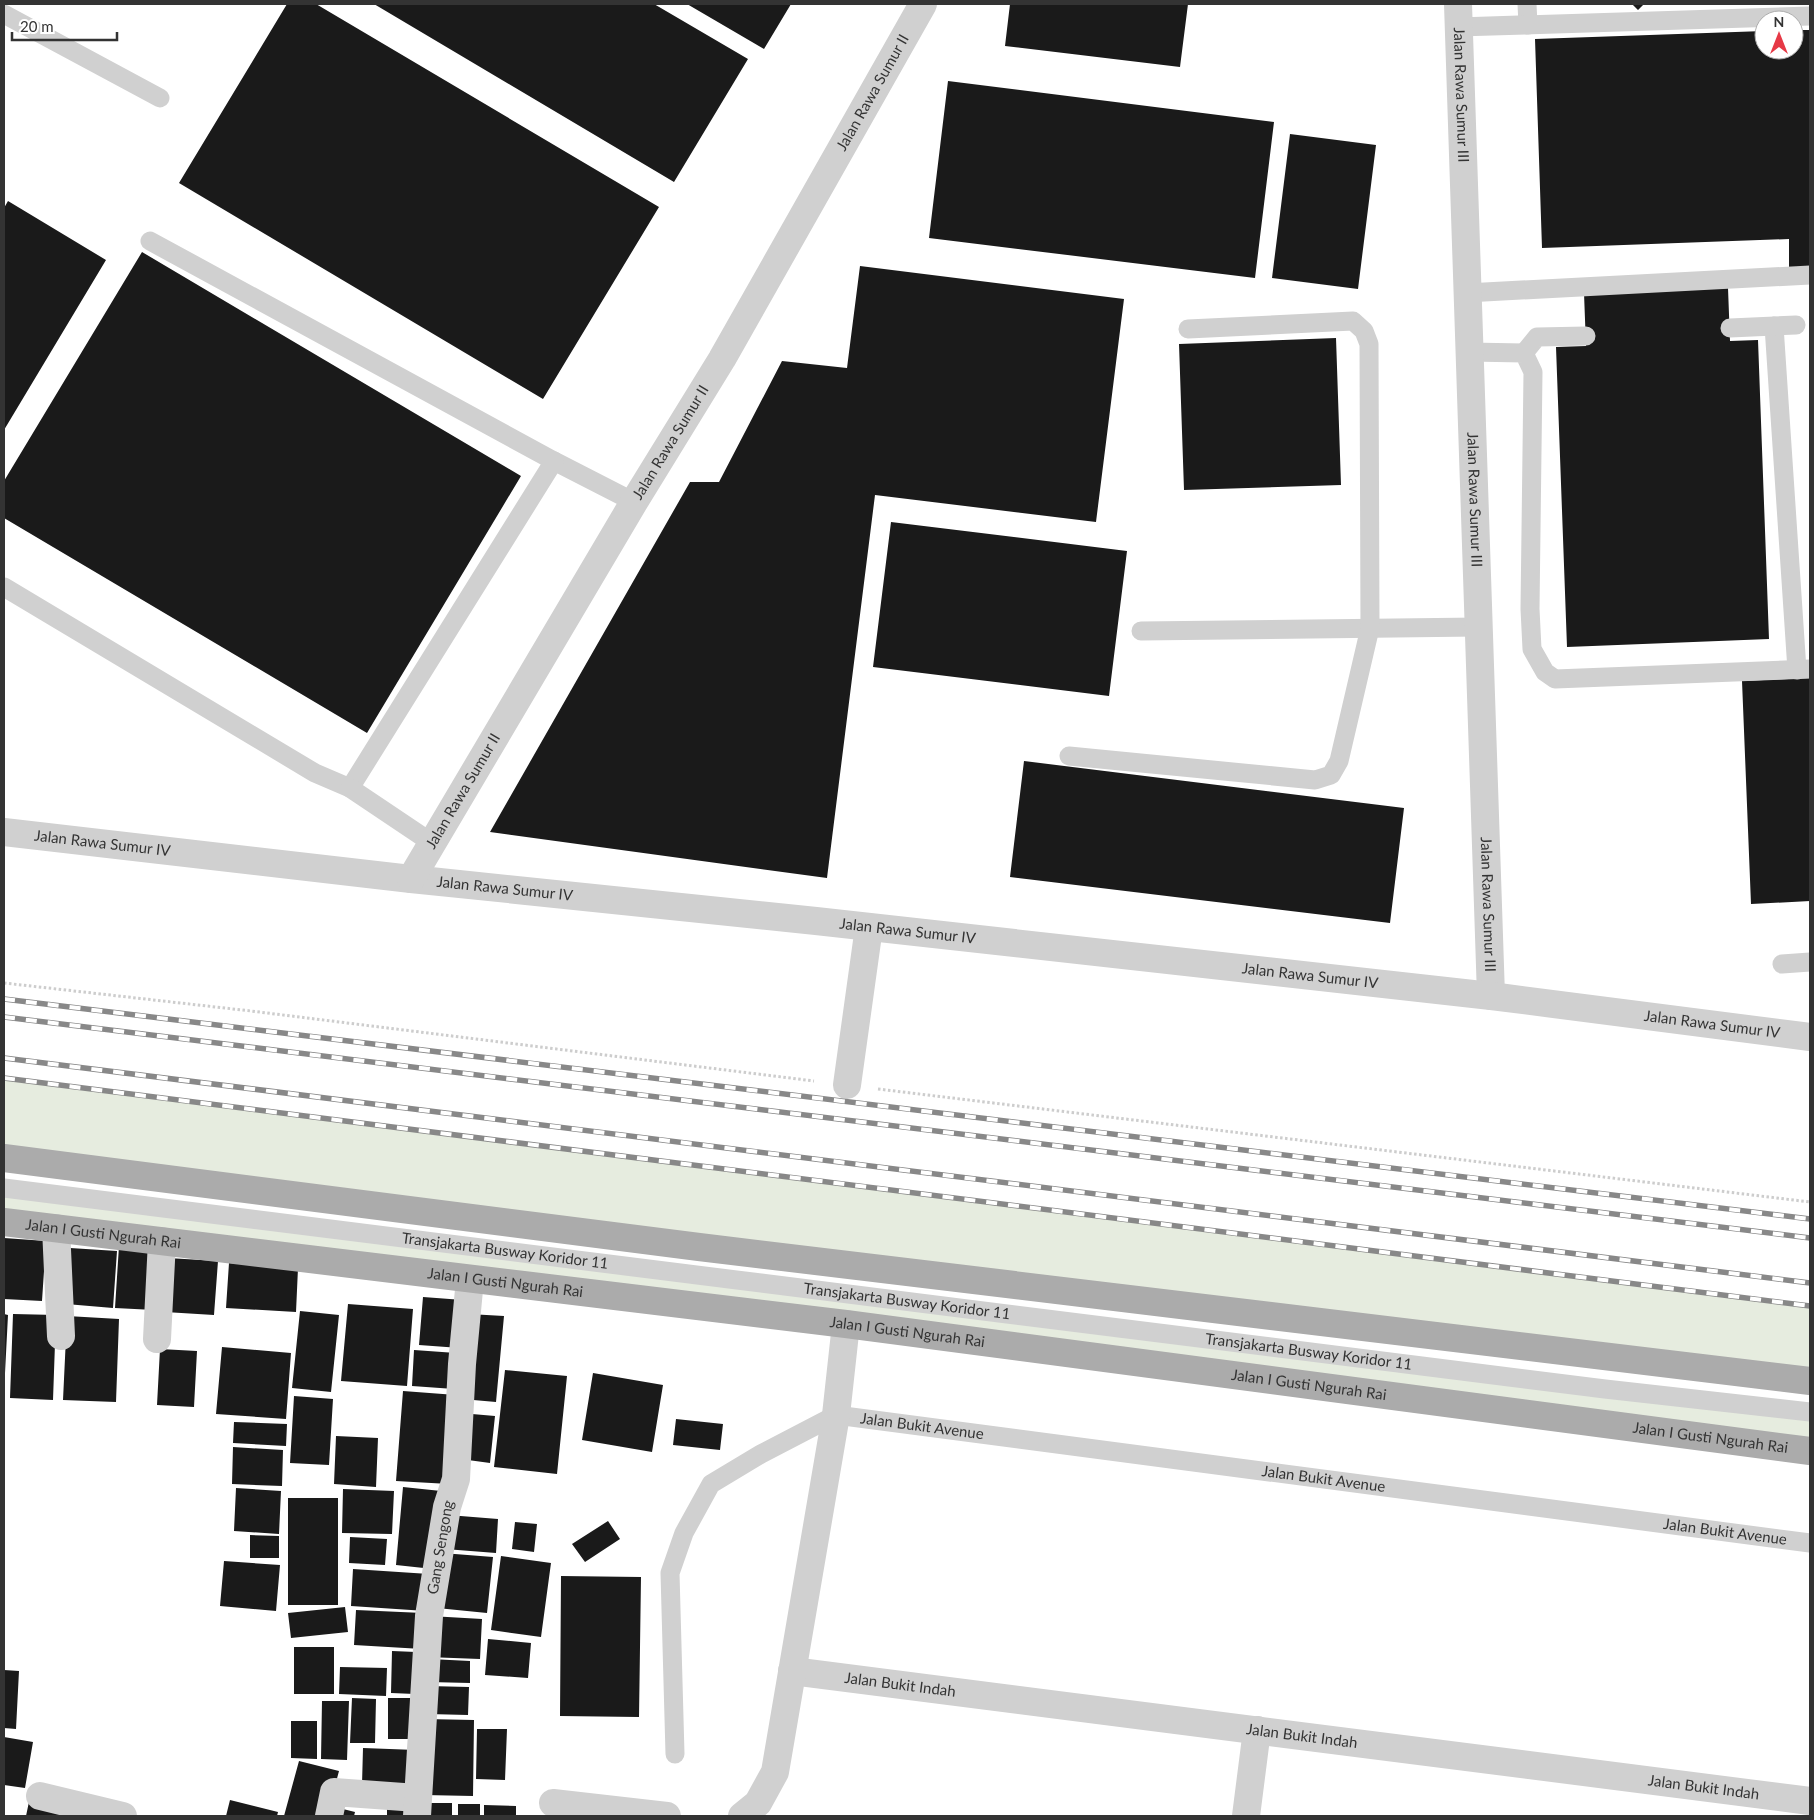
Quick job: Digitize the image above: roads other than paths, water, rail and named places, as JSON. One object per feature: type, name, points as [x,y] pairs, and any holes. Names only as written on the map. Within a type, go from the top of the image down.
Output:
[{"type":"main road","points":[[4,1158],[700,1247],[1810,1381]]},
{"type":"main road","name":"Jalan I Gusti Ngurah Rai","points":[[4,1222],[846,1324],[1810,1451]]},
{"type":"street","name":"Jalan Rawa Sumur II","points":[[411,879],[634,502],[722,358],[923,4]]},
{"type":"street","name":"Jalan Rawa Sumur III","points":[[1458,15],[1466,293],[1492,996]]},
{"type":"street","name":"Jalan Rawa Sumur IV","points":[[4,832],[411,879],[869,927],[1492,996],[1810,1037]]},
{"type":"street","points":[[847,1085],[869,927]]},
{"type":"street","points":[[56,1228],[61,1336]]},
{"type":"street","points":[[157,1339],[162,1241]]},
{"type":"street","name":"Gang Sengong","points":[[417,1807],[428,1616],[447,1507],[456,1479],[462,1364],[470,1279]]},
{"type":"street","points":[[742,1816],[758,1803],[775,1772],[836,1415],[846,1324]]},
{"type":"street","name":"Jalan Bukit Indah","points":[[792,1670],[1257,1730],[1793,1805]]},
{"type":"street","points":[[1246,1816],[1257,1730]]},
{"type":"street","points":[[329,1816],[334,1792],[417,1807]]},
{"type":"street","points":[[40,1796],[122,1816]]},
{"type":"street","points":[[553,1803],[667,1816]]},
{"type":"lane","points":[[1527,4],[1528,25]]},
{"type":"lane","points":[[4,14],[160,98]]},
{"type":"lane","points":[[1458,15],[1528,25],[1810,16]]},
{"type":"lane","points":[[150,242],[554,461],[634,502]]},
{"type":"lane","points":[[1466,293],[1810,275]]},
{"type":"lane","points":[[1069,756],[1315,780],[1331,775],[1339,762],[1370,628],[1369,344],[1364,331],[1353,321],[1188,329]]},
{"type":"lane","points":[[1730,328],[1796,325]]},
{"type":"lane","points":[[1524,353],[1534,372],[1530,609],[1532,649],[1544,672],[1555,679],[1804,670],[1774,326]]},
{"type":"lane","points":[[1524,353],[1537,337],[1586,336]]},
{"type":"lane","points":[[1469,352],[1524,353]]},
{"type":"lane","points":[[350,788],[554,461]]},
{"type":"lane","points":[[4,587],[315,773],[350,788],[432,843]]},
{"type":"lane","points":[[1141,631],[1478,627]]},
{"type":"lane","points":[[1782,964],[1810,962]]},
{"type":"lane","name":"Transjakarta Busway Koridor 11","points":[[4,1188],[1595,1388],[1810,1412]]},
{"type":"lane","points":[[675,1754],[670,1573],[684,1533],[711,1484],[761,1454],[836,1415]]},
{"type":"lane","name":"Jalan Bukit Avenue","points":[[836,1415],[1810,1543]]},
{"type":"railway","points":[[4,999],[1810,1219]]},
{"type":"railway","points":[[4,1017],[1810,1238]]},
{"type":"railway","points":[[4,1058],[1810,1283]]},
{"type":"railway","points":[[4,1078],[1810,1306]]}]
